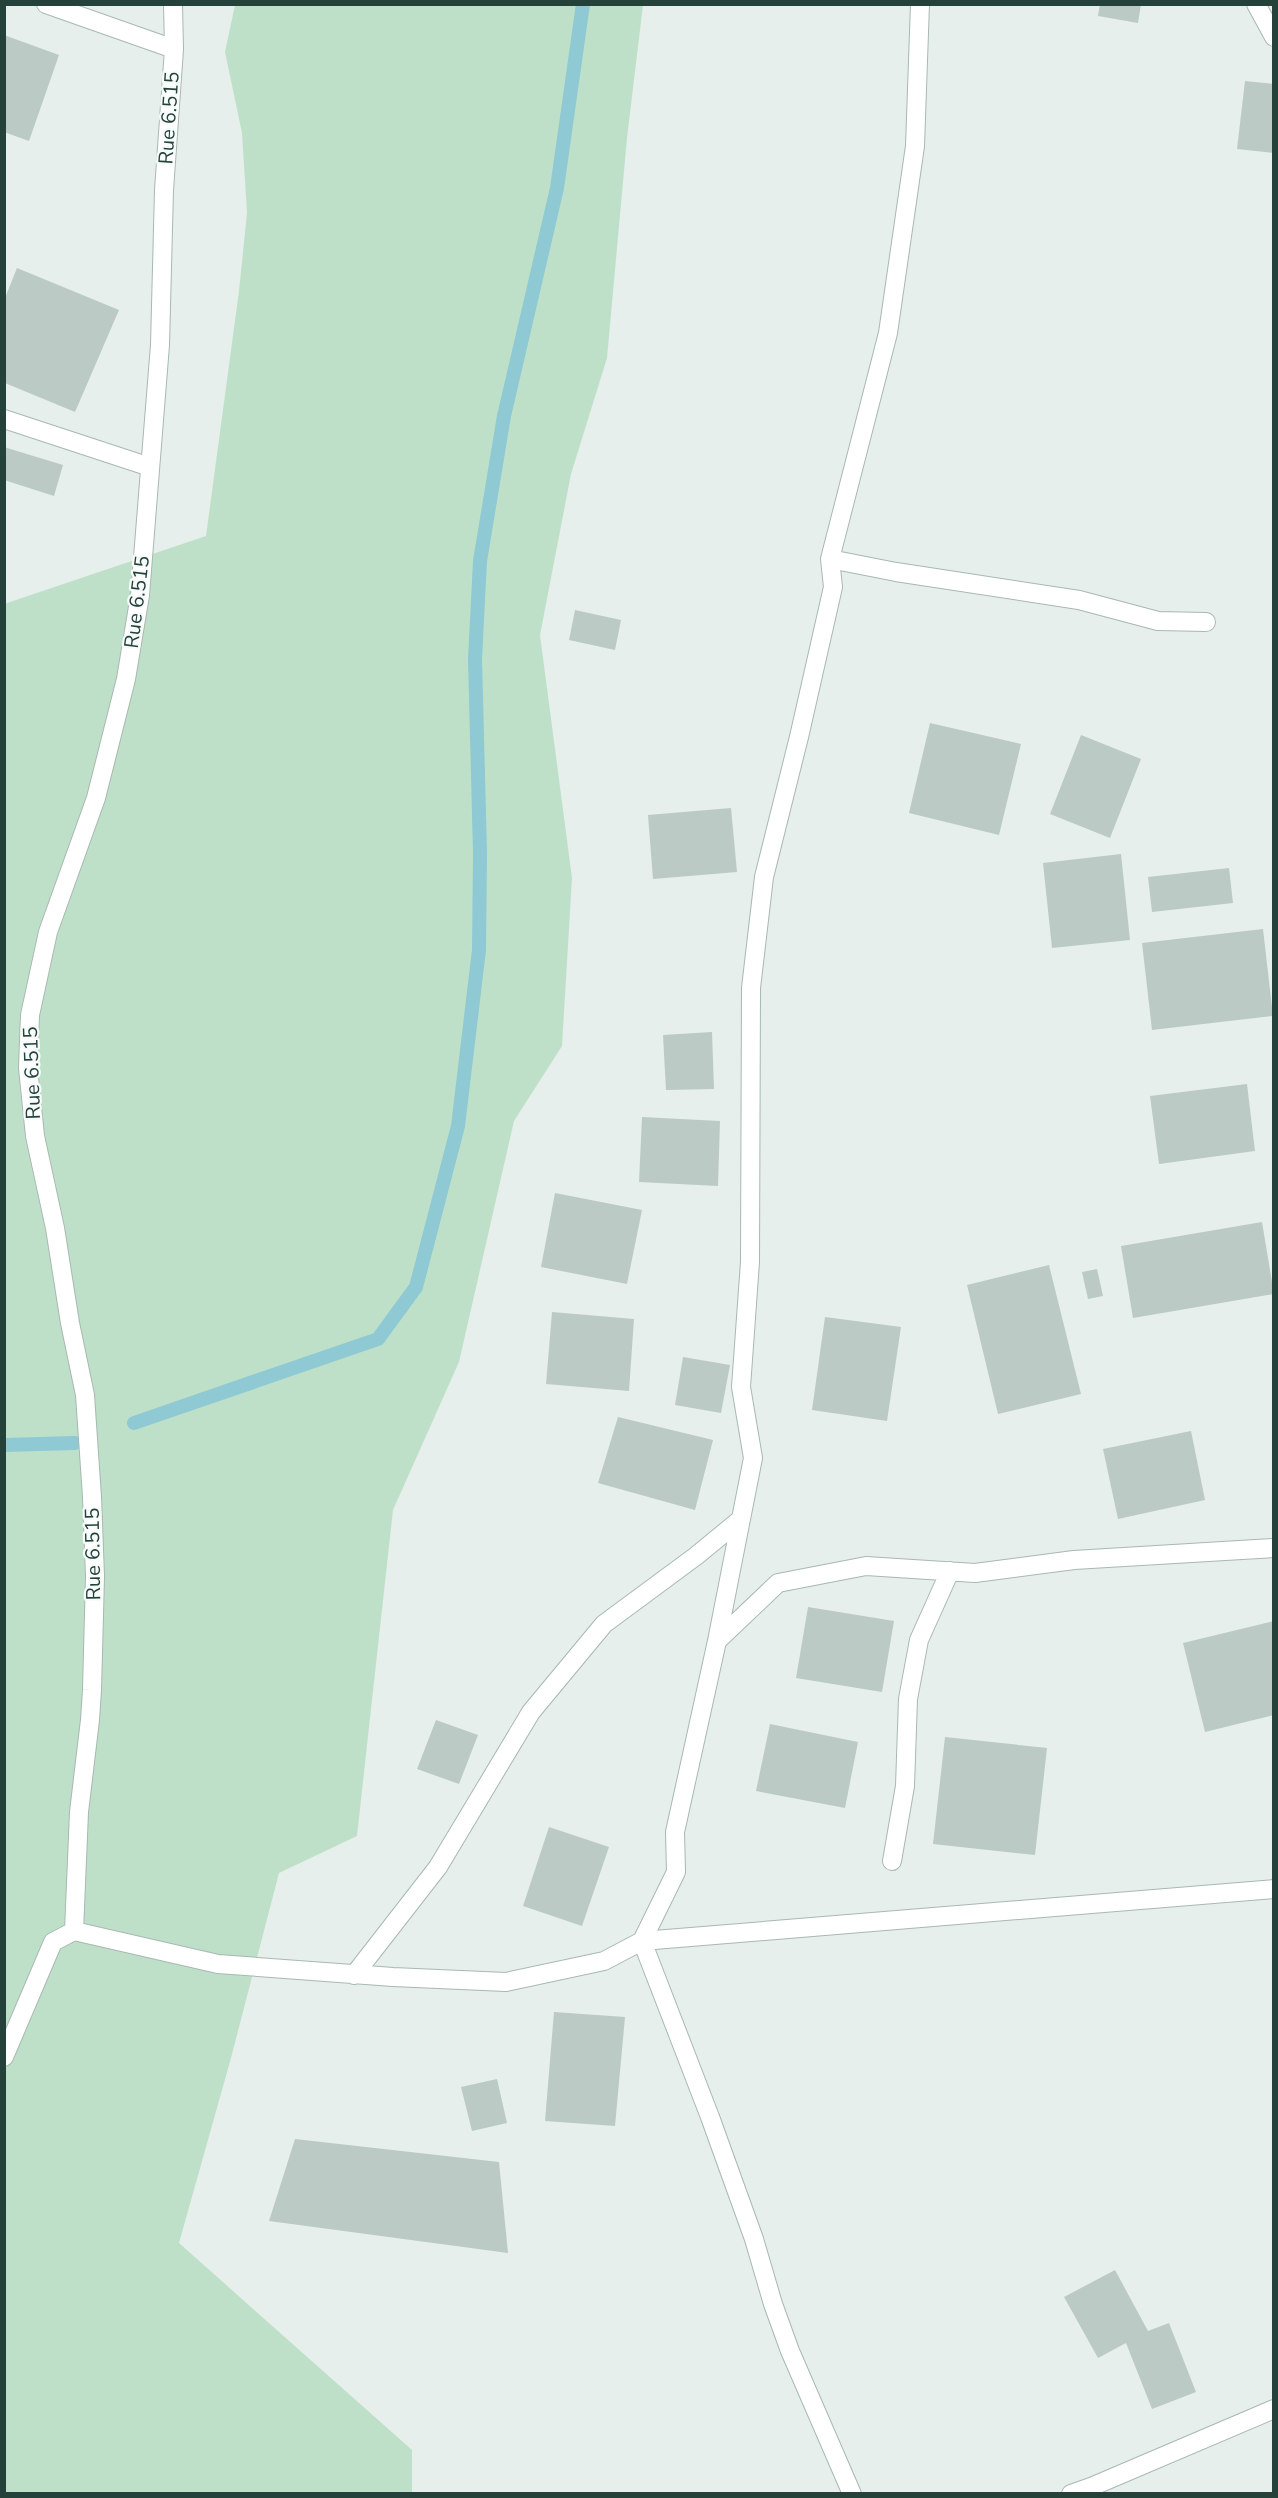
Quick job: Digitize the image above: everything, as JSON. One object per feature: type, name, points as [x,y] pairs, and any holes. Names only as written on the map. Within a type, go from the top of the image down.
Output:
[{"type":"street","points":[[46,4],[174,49]]},
{"type":"street","name":"Rue 6.515","points":[[74,1931],[79,1812],[91,1710],[95,1576],[92,1497],[85,1395],[70,1323],[55,1228],[35,1136],[28,1068],[30,1015],[48,932],[96,798],[126,679],[140,594],[160,345],[164,190],[174,49],[173,4]]},
{"type":"street","points":[[852,2493],[790,2351],[773,2304],[754,2239],[710,2117],[642,1941],[676,1872],[675,1832],[717,1641],[753,1458],[741,1387],[750,1262],[751,988],[764,877],[799,737],[832,587],[830,559],[888,333],[915,146],[920,4]]},
{"type":"street","points":[[1256,4],[1274,37]]},
{"type":"street","points":[[4,419],[150,467]]},
{"type":"street","points":[[830,559],[896,572],[1079,600],[1158,621],[1206,622]]},
{"type":"street","points":[[354,1975],[438,1867],[531,1712],[604,1624],[696,1556],[741,1519]]},
{"type":"street","points":[[717,1641],[778,1583],[866,1566],[975,1573],[1074,1560],[1274,1548]]},
{"type":"street","points":[[892,1861],[905,1786],[908,1699],[919,1640],[950,1572]]},
{"type":"street","points":[[4,2057],[53,1942],[74,1931],[218,1964],[354,1975],[507,1982],[604,1961],[642,1941],[1274,1889]]},
{"type":"street","points":[[1071,2493],[1091,2487],[1274,2409]]},
{"type":"green space","points":[[235,5],[643,5],[627,138],[607,358],[571,474],[540,635],[572,878],[562,1046],[514,1121],[459,1362],[393,1510],[357,1836],[279,1873],[231,2058],[179,2243],[412,2450],[412,2493],[5,2493],[4,604],[206,536],[239,291],[247,213],[242,133],[225,52]]},
{"type":"building","points":[[1100,4],[1141,4],[1138,23],[1098,16]]},
{"type":"building","points":[[4,35],[59,55],[29,141],[4,132]]},
{"type":"building","points":[[1245,81],[1274,84],[1274,153],[1237,149]]},
{"type":"building","points":[[17,268],[119,310],[75,412],[5,383],[5,298]]},
{"type":"building","points":[[4,447],[63,465],[54,496],[4,480]]},
{"type":"building","points":[[575,610],[621,620],[615,650],[569,640]]},
{"type":"building","points":[[930,723],[1021,744],[999,835],[909,813]]},
{"type":"building","points":[[1081,735],[1141,759],[1110,838],[1050,814]]},
{"type":"building","points":[[731,808],[737,872],[653,879],[648,815]]},
{"type":"building","points":[[1121,854],[1130,940],[1052,948],[1043,863]]},
{"type":"building","points":[[1229,868],[1233,903],[1152,912],[1148,877]]},
{"type":"building","points":[[1263,929],[1273,1016],[1152,1030],[1142,943]]},
{"type":"building","points":[[712,1032],[714,1089],[666,1090],[663,1035]]},
{"type":"building","points":[[1247,1084],[1255,1151],[1159,1164],[1150,1096]]},
{"type":"building","points":[[642,1117],[720,1121],[718,1186],[639,1182]]},
{"type":"building","points":[[555,1193],[642,1210],[627,1284],[541,1267]]},
{"type":"building","points":[[1262,1222],[1274,1294],[1133,1318],[1121,1246]]},
{"type":"building","points":[[1049,1265],[1081,1394],[998,1414],[967,1285]]},
{"type":"building","points":[[1097,1269],[1103,1296],[1088,1299],[1082,1272]]},
{"type":"building","points":[[552,1312],[634,1319],[629,1391],[546,1384]]},
{"type":"building","points":[[825,1317],[901,1327],[887,1421],[812,1410]]},
{"type":"building","points":[[683,1357],[730,1365],[721,1413],[675,1405]]},
{"type":"building","points":[[618,1417],[713,1440],[695,1510],[598,1483]]},
{"type":"building","points":[[1191,1431],[1205,1500],[1118,1519],[1103,1449]]},
{"type":"building","points":[[808,1607],[894,1621],[882,1692],[796,1678]]},
{"type":"building","points":[[1274,1621],[1274,1715],[1205,1732],[1183,1643]]},
{"type":"building","points":[[436,1720],[478,1735],[459,1784],[417,1769]]},
{"type":"building","points":[[770,1724],[858,1742],[845,1808],[756,1791]]},
{"type":"building","points":[[945,1737],[1047,1748],[1035,1855],[933,1844]]},
{"type":"building","points":[[549,1827],[609,1847],[582,1926],[523,1906]]},
{"type":"building","points":[[554,2012],[625,2017],[615,2126],[545,2121]]},
{"type":"building","points":[[497,2079],[507,2123],[472,2131],[461,2087]]},
{"type":"building","points":[[295,2139],[499,2162],[508,2253],[269,2221]]},
{"type":"building","points":[[1115,2270],[1148,2331],[1169,2323],[1196,2392],[1152,2409],[1126,2343],[1098,2358],[1064,2297]]},
{"type":"waterway","points":[[134,1423],[378,1339],[416,1287],[458,1126],[479,950],[480,853],[475,659],[480,561],[504,416],[557,188],[583,4]]},
{"type":"waterway","points":[[4,1445],[75,1443]]}]
